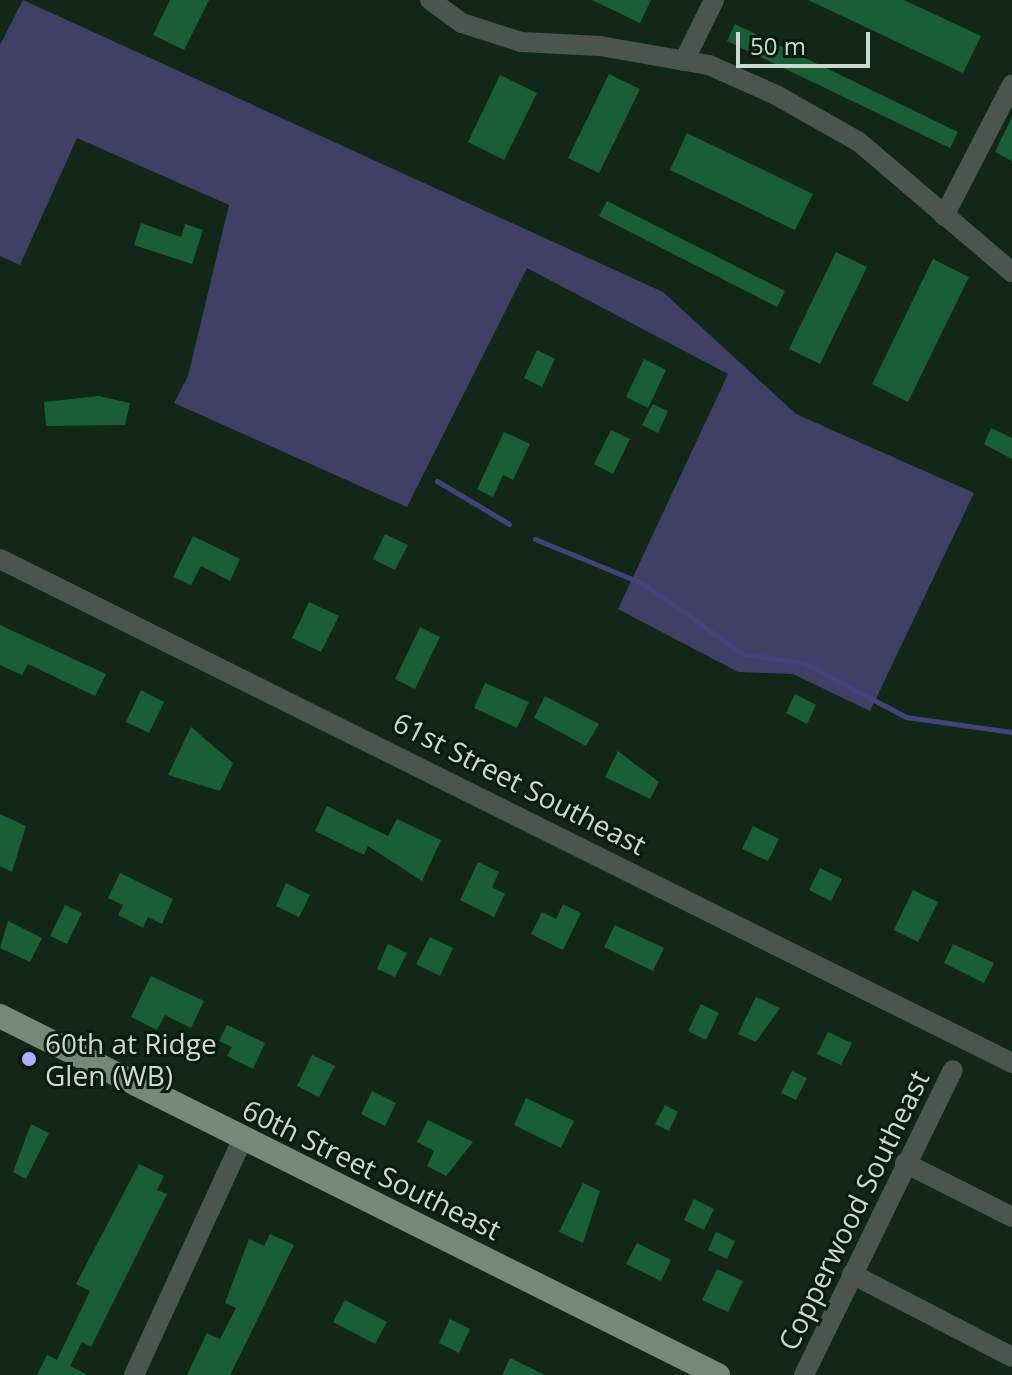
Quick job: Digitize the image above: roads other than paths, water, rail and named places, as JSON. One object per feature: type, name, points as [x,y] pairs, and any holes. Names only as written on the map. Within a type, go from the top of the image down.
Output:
[{"type":"main road","name":"60th Street Southeast","points":[[2,1022],[243,1138],[718,1375]]},
{"type":"street","points":[[430,0],[462,23],[521,42],[684,61],[776,95],[859,142],[1012,272]]},
{"type":"street","points":[[684,61],[714,0]]},
{"type":"street","points":[[944,216],[1012,85]]},
{"type":"street","name":"61st Street Southeast","points":[[0,559],[1012,1063]]},
{"type":"street","name":"Copperwood Southeast","points":[[804,1375],[953,1070]]},
{"type":"street","points":[[134,1375],[243,1138]]},
{"type":"street","points":[[905,1163],[1012,1217]]},
{"type":"street","points":[[852,1274],[1012,1357]]},
{"type":"waterway","points":[[437,481],[509,524]]},
{"type":"waterway","points":[[535,539],[644,584],[743,654],[804,663],[906,717],[1012,732]]},
{"type":"place","name":"60th at Ridge Glen (WB)","points":[[29,1059]]}]
